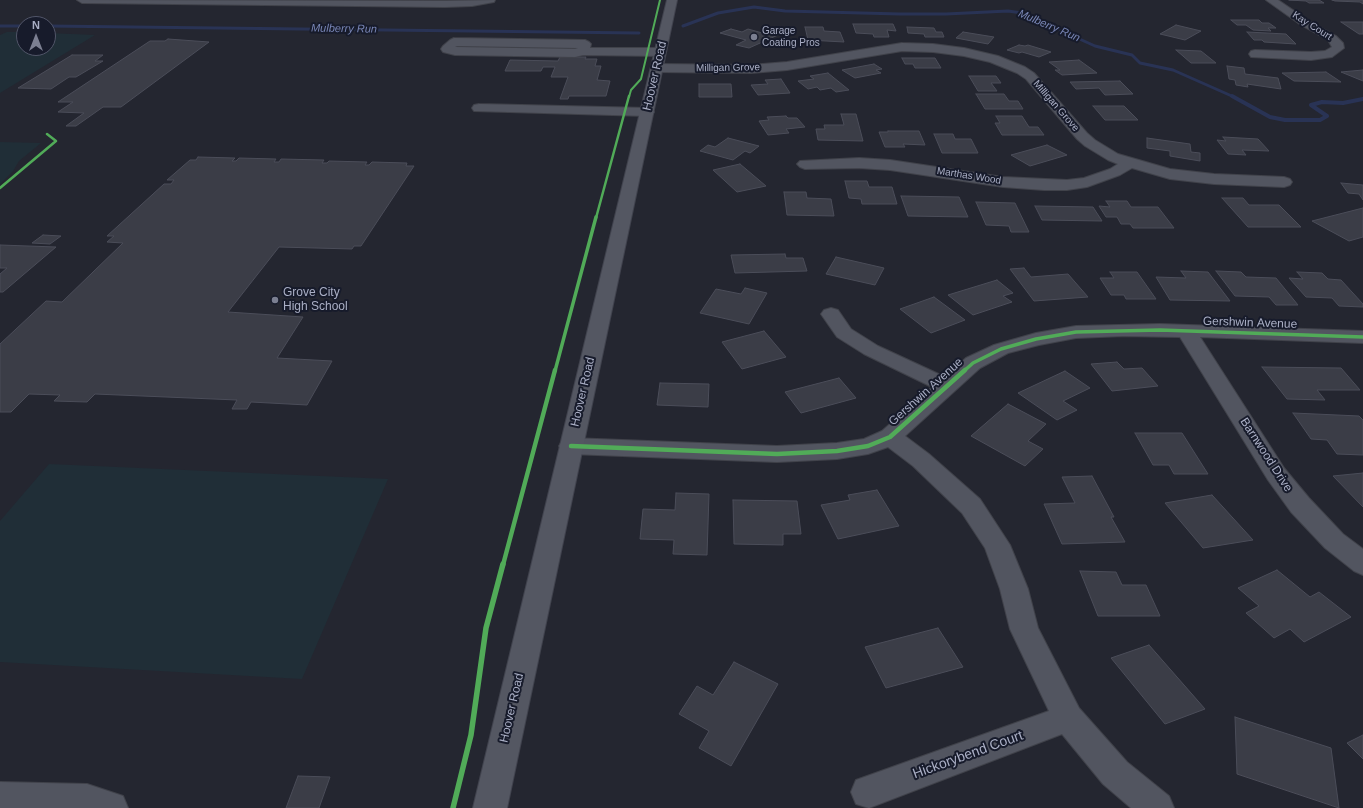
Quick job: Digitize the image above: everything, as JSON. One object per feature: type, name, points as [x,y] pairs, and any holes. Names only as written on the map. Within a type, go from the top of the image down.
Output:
[{"type":"main road","name":"Hoover Road","points":[[490,808],[672,0]]},
{"type":"street","points":[[82,0],[339,1],[445,4],[472,3],[490,0]]},
{"type":"street","name":"Kay Court","points":[[1255,54],[1316,55],[1328,54],[1338,48],[1337,43],[1332,38],[1305,23],[1271,0]]},
{"type":"street","points":[[583,51],[585,44],[484,42],[454,42],[448,49],[455,51],[575,53],[583,51],[660,52]]},
{"type":"street","name":"Milligan Grove","points":[[657,68],[737,69],[787,66],[902,47],[933,48],[964,52],[1008,64],[1030,76],[1090,143],[1113,157],[1129,164],[1170,174],[1191,177],[1284,182]]},
{"type":"street","points":[[479,108],[647,112]]},
{"type":"street","name":"Marthas Wood","points":[[805,164],[890,164],[1003,182],[1067,185],[1087,182],[1115,172],[1129,164]]},
{"type":"street","points":[[831,314],[844,333],[871,350],[947,386]]},
{"type":"street","name":"Gershwin Avenue","points":[[571,446],[777,454],[837,452],[868,446],[890,437],[973,363],[1001,349],[1036,339],[1076,332],[1123,330],[1186,331],[1363,337]]},
{"type":"street","name":"Barnwood Drive","points":[[1186,331],[1276,474],[1295,499],[1334,541],[1363,564]]},
{"type":"street","points":[[890,437],[921,460],[971,506],[997,545],[1014,589],[1024,629],[1068,718],[1116,774],[1157,808]]},
{"type":"street","name":"Hickorybend Court","points":[[868,792],[1068,718]]},
{"type":"street","points":[[0,798],[87,801],[111,808]]},
{"type":"shaded area","points":[[7,32],[16,32],[16,56],[56,56],[56,33],[95,35],[0,93],[0,35]]},
{"type":"shaded area","points":[[0,142],[41,143],[19,161],[13,171],[0,184]]},
{"type":"shaded area","points":[[49,464],[388,479],[302,679],[0,662],[0,521]]},
{"type":"building","points":[[1289,0],[1319,0],[1324,3],[1309,3],[1306,1]]},
{"type":"building","points":[[1332,0],[1363,0],[1363,4],[1360,2]]},
{"type":"building","points":[[1231,20],[1259,20],[1262,23],[1269,23],[1276,28],[1268,28],[1271,31],[1253,30],[1246,25],[1237,25]]},
{"type":"building","points":[[1341,22],[1363,22],[1363,34],[1359,34]]},
{"type":"building","points":[[853,24],[893,24],[896,31],[887,30],[889,37],[874,37],[873,34],[856,33]]},
{"type":"building","points":[[1176,25],[1201,31],[1185,40],[1160,34]]},
{"type":"building","points":[[805,27],[823,27],[824,31],[840,32],[844,42],[808,40]]},
{"type":"building","points":[[907,27],[934,28],[936,32],[942,32],[944,37],[925,37],[924,34],[908,33]]},
{"type":"building","name":"Garage Coating Pros","points":[[731,29],[742,32],[748,29],[766,34],[769,32],[778,35],[749,48],[736,45],[746,40],[720,33]]},
{"type":"building","points":[[963,32],[994,37],[988,44],[956,38]]},
{"type":"building","points":[[1247,32],[1286,34],[1296,44],[1254,40]]},
{"type":"building","points":[[168,39],[209,42],[121,107],[103,107],[76,126],[66,126],[84,113],[58,112],[73,102],[58,102],[150,41],[165,41]]},
{"type":"building","points":[[1019,45],[1028,45],[1051,52],[1039,57],[1022,52],[1019,53],[1007,50]]},
{"type":"building","points":[[1176,50],[1201,51],[1216,63],[1191,63]]},
{"type":"building","points":[[72,55],[103,55],[95,61],[103,61],[76,77],[69,77],[51,89],[18,88]]},
{"type":"building","points":[[560,57],[586,57],[585,59],[597,59],[595,66],[601,66],[597,80],[610,81],[606,96],[569,96],[568,99],[560,99],[568,77],[551,77],[555,67],[543,67],[541,71],[505,71],[510,60],[558,61]]},
{"type":"building","points":[[902,58],[935,58],[941,68],[915,68],[913,64],[905,64]]},
{"type":"building","points":[[1079,60],[1097,73],[1062,75],[1055,70],[1060,70],[1049,62]]},
{"type":"building","points":[[874,64],[882,69],[876,70],[881,73],[855,78],[842,70]]},
{"type":"building","points":[[1227,66],[1244,68],[1245,74],[1278,78],[1281,89],[1247,84],[1248,87],[1236,85],[1235,80],[1229,79]]},
{"type":"building","points":[[1363,70],[1363,81],[1341,72]]},
{"type":"building","points":[[1326,72],[1341,82],[1294,81],[1282,73]]},
{"type":"building","points":[[828,73],[849,90],[836,92],[831,88],[820,90],[817,87],[808,89],[798,81],[814,79],[810,76]]},
{"type":"building","points":[[969,76],[996,76],[1001,83],[991,83],[997,91],[978,91]]},
{"type":"building","points":[[781,79],[790,93],[758,95],[751,85],[768,84],[765,80]]},
{"type":"building","points":[[1120,81],[1133,94],[1105,95],[1099,88],[1076,89],[1070,82]]},
{"type":"building","points":[[699,84],[731,84],[732,97],[699,97]]},
{"type":"building","points":[[976,94],[1004,94],[1009,101],[1018,101],[1023,109],[985,109]]},
{"type":"building","points":[[1093,106],[1124,106],[1138,120],[1105,120]]},
{"type":"building","points":[[841,114],[856,114],[863,141],[818,140],[816,129],[825,129],[824,125],[844,125]]},
{"type":"building","points":[[786,116],[788,118],[797,118],[805,127],[786,129],[789,133],[768,135],[759,121],[769,120],[767,117]]},
{"type":"building","points":[[996,116],[1022,116],[1029,127],[1038,127],[1044,135],[1002,135],[995,123],[1000,123]]},
{"type":"building","points":[[919,131],[925,145],[903,144],[905,147],[885,147],[879,132]]},
{"type":"building","points":[[934,134],[953,134],[955,139],[971,139],[978,153],[942,153]]},
{"type":"building","points":[[1223,137],[1258,139],[1269,151],[1242,150],[1246,155],[1228,154],[1217,140],[1226,141]]},
{"type":"building","points":[[728,138],[759,146],[750,153],[745,151],[733,160],[700,151],[708,145],[715,147]]},
{"type":"building","points":[[1147,138],[1190,144],[1191,152],[1200,153],[1200,161],[1170,156],[1170,151],[1147,148]]},
{"type":"building","points":[[1047,145],[1067,155],[1030,166],[1011,155]]},
{"type":"building","points":[[198,157],[235,158],[232,161],[236,161],[239,158],[276,159],[274,162],[279,162],[281,159],[324,160],[322,163],[327,163],[329,161],[367,162],[365,165],[369,165],[372,162],[407,163],[406,166],[414,166],[361,246],[354,246],[352,249],[279,247],[228,312],[303,317],[277,358],[332,361],[307,405],[251,402],[247,409],[232,409],[237,400],[95,394],[87,402],[54,401],[60,395],[29,394],[11,412],[0,412],[0,344],[46,301],[62,302],[123,243],[107,242],[114,236],[107,236],[164,184],[171,184],[174,180],[167,180],[190,160],[196,160]]},
{"type":"building","points":[[740,164],[766,186],[737,192],[713,170]]},
{"type":"building","points":[[845,181],[867,181],[869,187],[892,187],[897,204],[862,204],[861,199],[849,198]]},
{"type":"building","points":[[1341,183],[1363,185],[1363,200],[1359,194],[1348,193]]},
{"type":"building","points":[[784,192],[806,192],[807,198],[831,199],[834,216],[787,215]]},
{"type":"building","points":[[901,196],[959,197],[968,217],[908,216]]},
{"type":"building","points":[[1222,198],[1243,198],[1249,205],[1279,205],[1301,227],[1248,227]]},
{"type":"building","points":[[1106,201],[1127,201],[1131,207],[1158,207],[1174,228],[1133,228],[1130,224],[1121,224],[1117,217],[1106,217],[1099,206],[1110,207]]},
{"type":"building","points":[[976,202],[1015,203],[1029,232],[1011,232],[1009,226],[986,225]]},
{"type":"building","points":[[1035,206],[1093,207],[1102,221],[1042,220]]},
{"type":"building","points":[[1363,208],[1363,237],[1349,241],[1312,221]]},
{"type":"building","points":[[43,235],[61,236],[50,244],[32,243]]},
{"type":"building","points":[[0,245],[56,247],[3,292],[0,292],[0,274],[7,268],[0,268]]},
{"type":"building","points":[[785,254],[786,258],[803,258],[807,271],[735,273],[731,255]]},
{"type":"building","points":[[836,257],[884,268],[875,285],[826,274]]},
{"type":"building","points":[[1024,268],[1031,277],[1068,274],[1088,297],[1034,301],[1010,269]]},
{"type":"building","points":[[1181,271],[1208,272],[1230,301],[1170,300],[1156,277],[1186,278]]},
{"type":"building","points":[[1216,271],[1241,272],[1246,277],[1276,278],[1298,305],[1276,305],[1269,297],[1235,296]]},
{"type":"building","points":[[1110,272],[1137,272],[1156,299],[1126,299],[1124,295],[1111,295],[1100,278],[1114,278]]},
{"type":"building","points":[[1297,272],[1322,273],[1328,279],[1341,280],[1363,304],[1363,307],[1339,306],[1332,298],[1306,297],[1289,278],[1303,279]]},
{"type":"building","points":[[997,280],[1013,293],[1003,296],[1012,302],[973,315],[948,295]]},
{"type":"building","points":[[745,288],[767,293],[749,324],[700,313],[716,289],[741,294]]},
{"type":"building","points":[[934,297],[965,320],[931,333],[900,309]]},
{"type":"building","points":[[764,331],[786,357],[742,369],[722,342]]},
{"type":"building","points":[[1117,362],[1124,369],[1142,368],[1158,386],[1112,391],[1091,364]]},
{"type":"building","points":[[1262,367],[1341,368],[1360,390],[1317,390],[1325,400],[1287,399]]},
{"type":"building","points":[[1065,371],[1090,388],[1063,401],[1077,410],[1057,420],[1018,393]]},
{"type":"building","points":[[839,378],[856,398],[801,413],[785,392]]},
{"type":"building","points":[[660,383],[709,384],[708,407],[657,405]]},
{"type":"building","points":[[1008,404],[1046,424],[1028,441],[1043,449],[1025,466],[971,436]]},
{"type":"building","points":[[1293,413],[1359,416],[1363,420],[1363,455],[1337,454],[1327,440],[1311,439]]},
{"type":"building","points":[[1135,433],[1182,433],[1208,474],[1174,474],[1169,465],[1153,465]]},
{"type":"building","points":[[1363,473],[1363,507],[1333,476]]},
{"type":"building","points":[[1092,476],[1114,517],[1111,517],[1125,542],[1062,544],[1044,504],[1075,503],[1062,477]]},
{"type":"building","points":[[877,490],[899,526],[838,539],[821,505],[850,500],[848,495]]},
{"type":"building","points":[[676,493],[709,494],[707,555],[673,554],[674,540],[640,539],[643,509],[675,510]]},
{"type":"building","points":[[1212,495],[1253,540],[1203,548],[1165,503]]},
{"type":"building","points":[[733,500],[797,501],[801,534],[783,534],[783,545],[734,544]]},
{"type":"building","points":[[1277,570],[1310,597],[1319,592],[1351,617],[1304,642],[1290,629],[1274,638],[1246,613],[1259,606],[1238,588]]},
{"type":"building","points":[[1080,571],[1116,572],[1122,585],[1146,585],[1160,616],[1098,616]]},
{"type":"building","points":[[938,628],[963,667],[886,688],[865,647]]},
{"type":"building","points":[[1149,645],[1205,709],[1165,724],[1111,658]]},
{"type":"building","points":[[734,662],[778,684],[731,766],[699,748],[709,731],[679,714],[697,686],[713,695]]},
{"type":"building","points":[[1235,717],[1331,748],[1339,808],[1237,774]]},
{"type":"building","points":[[1363,735],[1363,759],[1347,743]]},
{"type":"building","points":[[298,776],[330,777],[319,808],[286,808]]},
{"type":"waterway","name":"Mulberry Run","points":[[683,26],[718,13],[754,7],[785,11],[900,14],[946,14],[1008,11],[1022,13],[1095,46],[1132,55],[1140,63],[1173,70],[1233,97]]},
{"type":"waterway","name":"Mulberry Run","points":[[0,26],[16,26]]},
{"type":"waterway","name":"Mulberry Run","points":[[56,26],[639,33]]},
{"type":"waterway","name":"Mulberry Run","points":[[1233,97],[1270,117],[1285,120],[1320,120],[1327,116],[1311,105],[1322,102],[1343,103],[1363,99]]},
{"type":"cycle path","points":[[453,808],[471,735],[486,628],[614,151],[631,90],[641,79],[660,0]]},
{"type":"cycle path","points":[[0,188],[56,141],[47,134]]},
{"type":"cycle path","points":[[571,446],[777,454],[837,451],[868,446],[890,437],[973,363],[1001,349],[1036,339],[1076,332],[1160,330],[1363,337]]},
{"type":"place","name":"Garage Coating Pros","points":[[754,37]]},
{"type":"place","name":"Grove City High School","points":[[275,300]]}]
